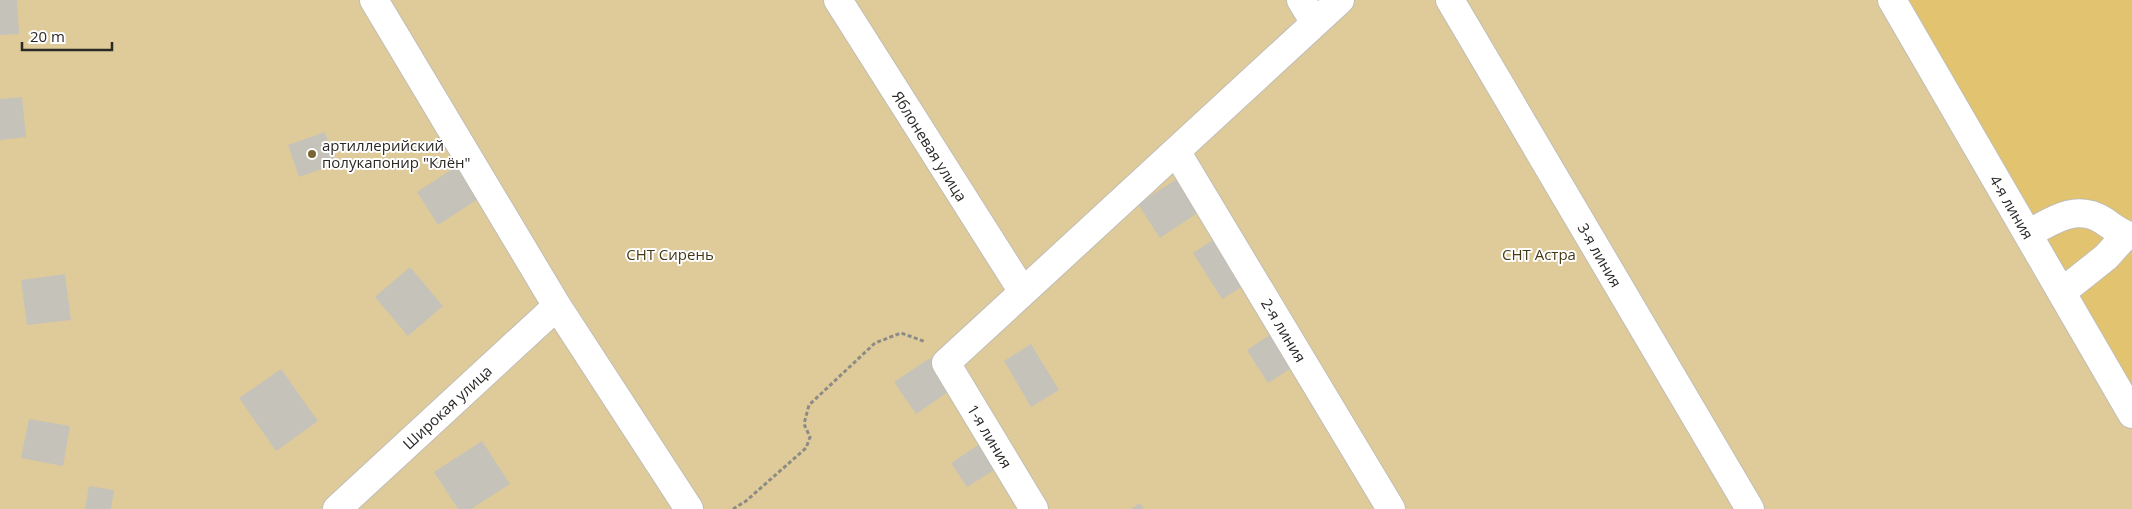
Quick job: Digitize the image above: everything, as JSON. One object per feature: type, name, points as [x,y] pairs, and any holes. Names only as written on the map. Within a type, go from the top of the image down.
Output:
[{"type":"street","points":[[374,0],[557,306],[688,509]]},
{"type":"street","name":"Яблоневая улица","points":[[838,0],[1023,292]]},
{"type":"street","points":[[1301,0],[1315,23]]},
{"type":"street","points":[[948,361],[1340,0]]},
{"type":"street","name":"3-я линия","points":[[1450,0],[1750,509]]},
{"type":"street","name":"4-я линия","points":[[1892,0],[2132,414]]},
{"type":"street","name":"2-я линия","points":[[1176,151],[1392,509]]},
{"type":"street","points":[[2028,234],[2054,220],[2076,212],[2099,218],[2129,235],[2106,257],[2062,292]]},
{"type":"street","name":"Широкая улица","points":[[337,509],[557,306]]},
{"type":"street","name":"1-я линия","points":[[948,361],[1034,509]]},
{"type":"path","points":[[733,509],[746,501],[806,448],[810,437],[804,424],[809,405],[875,343],[901,333],[940,347],[948,361]]},
{"type":"green space","points":[[0,0],[1893,0],[2132,414],[2132,509],[0,509]]},
{"type":"shaded area","points":[[1893,0],[2132,0],[2132,414]]},
{"type":"building","points":[[0,0],[17,0],[19,34],[0,35]]},
{"type":"building","points":[[22,97],[26,137],[0,140],[0,99]]},
{"type":"building","name":"артиллерийский полукапонир \"Клён\"","points":[[325,132],[336,164],[299,177],[288,145]]},
{"type":"building","points":[[457,166],[478,199],[438,225],[417,192]]},
{"type":"building","points":[[1180,177],[1202,210],[1160,238],[1138,204]]},
{"type":"building","points":[[1219,236],[1248,283],[1222,299],[1193,253]]},
{"type":"building","points":[[410,267],[443,306],[408,336],[375,297]]},
{"type":"building","points":[[65,274],[71,320],[27,325],[21,280]]},
{"type":"building","points":[[1274,332],[1296,365],[1268,383],[1247,350]]},
{"type":"building","points":[[1031,344],[1059,390],[1031,407],[1004,361]]},
{"type":"building","points":[[930,358],[951,390],[916,414],[894,382]]},
{"type":"building","points":[[281,369],[318,421],[276,451],[239,398]]},
{"type":"building","points":[[29,419],[70,426],[63,466],[21,458]]},
{"type":"building","points":[[482,441],[510,484],[471,509],[458,509],[434,472]]},
{"type":"building","points":[[983,442],[999,467],[967,487],[951,463]]},
{"type":"building","points":[[89,486],[114,490],[111,509],[85,509]]},
{"type":"building","points":[[1140,503],[1144,509],[1131,509]]},
{"type":"place","name":"артиллерийский полукапонир \"Клён\"","points":[[312,154]]},
{"type":"park label","name":"СНТ Сирень","points":[[670,254]]},
{"type":"park label","name":"СНТ Астра","points":[[1539,254]]}]
